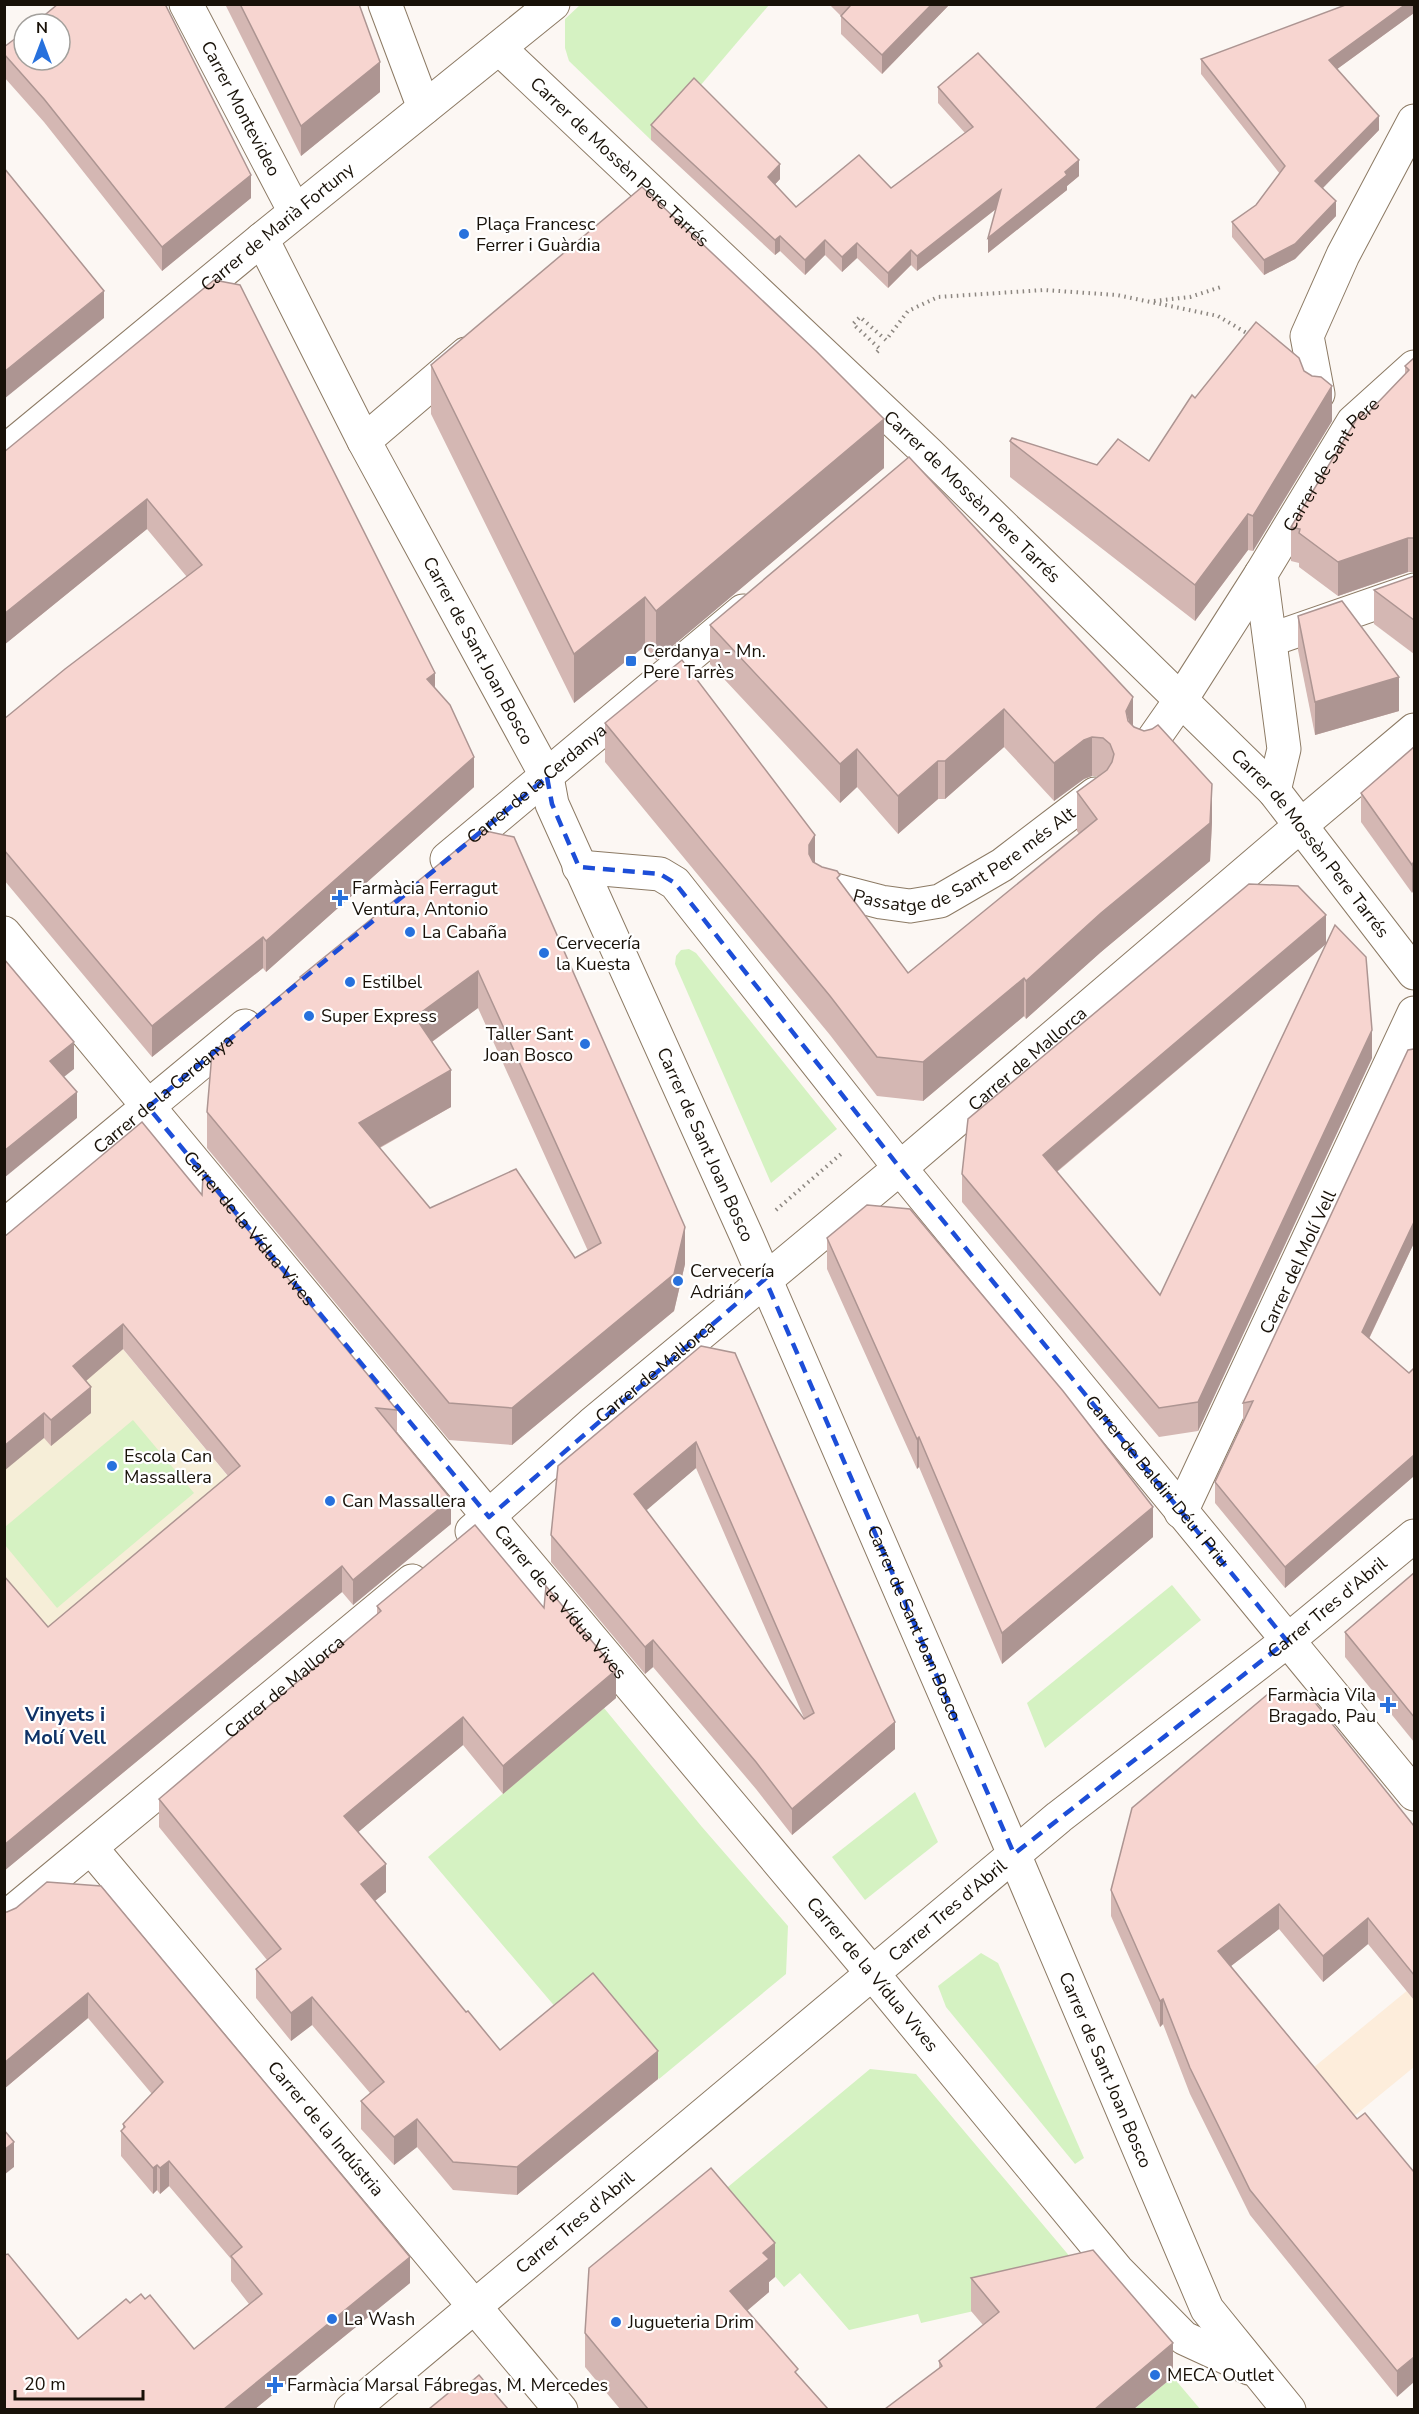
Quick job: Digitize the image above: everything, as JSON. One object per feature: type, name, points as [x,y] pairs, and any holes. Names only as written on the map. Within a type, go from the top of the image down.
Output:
[{"type":"street","name":"Carrer Montevideo","points":[[186,4],[296,212]]},
{"type":"street","points":[[385,4],[424,108]]},
{"type":"street","name":"Carrer de Marià Fortuny","points":[[4,452],[552,4]]},
{"type":"street","name":"Carrer de Mossèn Pere Tarrés","points":[[499,48],[644,203],[917,464],[1182,698],[1275,791],[1414,973]]},
{"type":"street","points":[[1318,394],[1307,336],[1343,255],[1414,121]]},
{"type":"street","points":[[262,239],[364,441],[490,333]]},
{"type":"street","name":"Carrer de Sant Pere","points":[[1182,698],[1261,574],[1353,422],[1414,367]]},
{"type":"street","name":"Carrer de Sant Joan Bosco","points":[[364,441],[546,777],[552,804],[579,867],[747,1236],[1014,1854],[1207,2309],[1289,2409]]},
{"type":"street","points":[[1261,574],[1284,749],[1275,791]]},
{"type":"street","points":[[1270,640],[1414,590]]},
{"type":"street","name":"Carrer de la Cerdanya","points":[[426,876],[763,595]]},
{"type":"street","points":[[1145,751],[1182,698]]},
{"type":"street","name":"Carrer de Mallorca","points":[[4,1919],[489,1517],[592,1424],[900,1168],[1414,730]]},
{"type":"street","name":"Passatge de Sant Pere més Alt","points":[[826,888],[881,902],[910,906],[940,901],[1002,865],[1095,795]]},
{"type":"street","points":[[579,867],[660,874],[675,884],[731,934],[900,1168]]},
{"type":"street","name":"Carrer de la Vídua Vives","points":[[4,933],[489,1517],[872,1972],[1117,2270]]},
{"type":"street","name":"Carrer de la Cerdanya","points":[[4,1226],[272,1003]]},
{"type":"street","name":"Carrer del Molí Vell","points":[[1181,1512],[1414,1013]]},
{"type":"street","name":"Carrer de Baldiri Déu i Priu","points":[[900,1168],[1414,1794]]},
{"type":"street","name":"Carrer Tres d'Abril","points":[[351,2409],[1014,1854],[1287,1641],[1414,1536]]},
{"type":"street","name":"Carrer de la Indústria","points":[[91,1848],[561,2409]]},
{"type":"street","name":"Carrer de Sant Joan Bosco","points":[[1117,2270],[1184,2338],[1256,2371]]},
{"type":"path","points":[[1150,302],[1190,297],[1224,285]]},
{"type":"path","points":[[880,349],[853,324],[860,317],[886,340],[908,311],[938,297],[1044,290],[1117,295],[1218,316],[1255,338]]},
{"type":"path","points":[[747,1236],[869,1128]]},
{"type":"highlighted area","points":[[547,777],[552,804],[579,867],[660,874],[675,883],[900,1168],[1287,1641],[1014,1854],[765,1279],[489,1517],[148,1107]]},
{"type":"shaded area","name":"Escola Can Massallera","points":[[32,1239],[240,1491],[5,1689],[5,1263]]},
{"type":"shaded area","points":[[1414,1985],[1414,2067],[1342,2126],[1302,2077]]},
{"type":"green space","points":[[580,5],[769,5],[651,140],[569,61],[565,48],[565,19]]},
{"type":"green space","points":[[689,949],[696,953],[837,1129],[771,1183],[675,964],[676,956],[681,950]]},
{"type":"green space","points":[[133,1420],[194,1493],[57,1608],[5,1545],[5,1527]]},
{"type":"green space","points":[[1172,1585],[1201,1620],[1045,1748],[1027,1703]]},
{"type":"green space","points":[[604,1708],[702,1827],[788,1926],[786,1974],[659,2079],[644,2061],[568,2022],[428,1857]]},
{"type":"green space","points":[[915,1792],[938,1842],[865,1900],[832,1857]]},
{"type":"green space","points":[[981,1953],[998,1963],[1084,2158],[1075,2164],[946,2007],[938,1986]]},
{"type":"green space","points":[[870,2069],[916,2074],[1093,2284],[921,2323],[918,2314],[849,2330],[800,2273],[784,2287],[711,2201]]},
{"type":"green space","points":[[1173,2377],[1200,2409],[1133,2410]]},
{"type":"building","points":[[58,4],[165,4],[251,175],[162,247],[20,72],[72,72],[72,12],[48,12]]},
{"type":"building","points":[[240,4],[359,4],[380,62],[301,126]]},
{"type":"building","points":[[848,4],[932,4],[882,55],[841,16],[850,6]]},
{"type":"building","points":[[1348,4],[1406,4],[1329,60],[1379,116],[1315,181],[1336,201],[1295,244],[1264,260],[1232,222],[1256,205],[1285,166],[1201,59]]},
{"type":"building","points":[[12,41],[12,63],[4,54],[4,47]]},
{"type":"building","points":[[978,53],[1079,160],[1065,172],[1067,175],[988,238],[1001,190],[917,256],[911,250],[888,273],[857,243],[842,257],[825,240],[805,260],[780,236],[775,240],[651,125],[694,78],[780,164],[768,177],[796,207],[859,155],[891,188],[973,127],[938,87]]},
{"type":"building","points":[[4,168],[104,291],[4,372]]},
{"type":"building","points":[[642,187],[816,351],[884,419],[656,611],[645,597],[574,654],[431,365]]},
{"type":"building","points":[[214,280],[240,285],[435,673],[427,679],[450,705],[474,757],[266,941],[263,937],[152,1026],[4,850],[4,719],[65,669],[202,565],[147,499],[4,614],[4,452]]},
{"type":"building","points":[[1256,322],[1299,358],[1304,371],[1312,376],[1321,377],[1332,386],[1253,516],[1248,514],[1195,585],[1010,441],[1012,438],[1097,465],[1118,439],[1149,461],[1192,395],[1195,398]]},
{"type":"building","points":[[1414,358],[1414,538],[1408,538],[1338,562],[1299,533],[1300,529],[1291,527],[1361,412],[1365,416],[1409,370],[1405,366]]},
{"type":"building","points":[[909,457],[1133,697],[1126,711],[1128,721],[1134,727],[1144,731],[1158,725],[1212,784],[1210,823],[1101,913],[1026,981],[1024,978],[923,1062],[877,1057],[830,996],[605,723],[682,660],[815,835],[809,845],[809,854],[813,862],[837,871],[840,875],[837,878],[908,973],[1097,819],[1077,792],[1107,770],[1112,762],[1114,754],[1110,744],[1103,738],[1092,737],[1084,740],[1054,763],[1004,709],[945,761],[938,761],[898,796],[857,749],[840,764],[710,625]]},
{"type":"building","points":[[1414,576],[1414,620],[1374,590]]},
{"type":"building","points":[[1342,601],[1399,677],[1315,702],[1298,616]]},
{"type":"building","points":[[1414,747],[1414,861],[1412,865],[1361,793]]},
{"type":"building","points":[[481,830],[514,837],[685,1227],[674,1274],[512,1408],[449,1403],[207,1112],[212,1053],[300,977]],"holes":[[[478,971],[601,1243],[575,1258],[516,1169],[430,1208],[359,1123],[451,1070],[415,1017]]]},
{"type":"building","points":[[1249,884],[1298,886],[1326,915],[1043,1155],[1160,1295],[1335,925],[1366,957],[1372,1030],[1198,1402],[1159,1408],[962,1174],[968,1119]]},
{"type":"building","points":[[4,959],[74,1042],[50,1061],[77,1092],[4,1151]]},
{"type":"building","points":[[1414,1049],[1414,1222],[1362,1332],[1409,1373],[1414,1368],[1414,1455],[1285,1567],[1215,1482],[1253,1401],[1243,1403],[1408,1050]]},
{"type":"building","name":"Can Massallera","points":[[142,1122],[202,1195],[203,1176],[397,1410],[376,1408],[451,1499],[353,1580],[342,1566],[4,1845],[4,1576],[48,1627],[240,1466],[123,1324],[73,1366],[91,1387],[51,1420],[44,1413],[4,1446],[4,1237]]},
{"type":"building","points":[[867,1205],[910,1209],[1063,1391],[1153,1507],[1002,1633],[919,1437],[917,1439],[827,1238]]},
{"type":"building","points":[[701,1346],[735,1353],[895,1722],[792,1809],[756,1762],[653,1640],[645,1647],[551,1535],[558,1466]],"holes":[[[696,1442],[814,1713],[804,1719],[634,1494]]]},
{"type":"building","points":[[475,1525],[544,1608],[546,1586],[616,1670],[503,1766],[463,1717],[344,1816],[386,1864],[361,1884],[500,2050],[593,1973],[658,2051],[517,2167],[453,2162],[417,2119],[394,2137],[361,2101],[384,2082],[312,1997],[291,2013],[256,1969],[281,1949],[159,1799],[381,1611],[377,1606]]},
{"type":"building","points":[[1414,1573],[1414,1717],[1345,1632]]},
{"type":"building","points":[[1268,1694],[1313,1700],[1414,1826],[1414,1975],[1368,1918],[1323,1956],[1279,1904],[1218,1951],[1357,2119],[1365,2113],[1414,2172],[1414,2357],[1397,2371],[1250,2190],[1190,2068],[1163,1999],[1160,2001],[1111,1890],[1132,1808]]},
{"type":"building","points":[[47,1882],[101,1886],[410,2257],[224,2409],[4,2409],[4,2255],[8,2254],[78,2339],[126,2299],[130,2303],[141,2294],[145,2299],[150,2295],[194,2349],[262,2294],[231,2256],[242,2247],[169,2161],[160,2168],[157,2165],[153,2168],[121,2131],[125,2127],[123,2124],[163,2082],[88,1993],[4,2063],[4,1912],[16,1908]]},
{"type":"building","points":[[4,2130],[14,2142],[4,2150]]},
{"type":"building","points":[[711,2168],[775,2243],[763,2253],[769,2259],[730,2291],[798,2369],[795,2372],[828,2409],[648,2409],[585,2333],[589,2268]]},
{"type":"building","points":[[1093,2250],[1173,2343],[1095,2409],[885,2409],[942,2366],[939,2361],[999,2312],[971,2278]]},
{"type":"building","points":[[479,2375],[508,2409],[429,2409],[462,2382],[465,2387]]},
{"type":"place","name":"Plaça Francesc Ferrer i Guàrdia","points":[[464,234]]},
{"type":"place","name":"Cerdanya - Mn. Pere Tarrès","points":[[631,661]]},
{"type":"place","name":"Farmàcia Ferragut Ventura, Antonio","points":[[340,898]]},
{"type":"place","name":"La Cabaña","points":[[410,932]]},
{"type":"place","name":"Cervecería la Kuesta","points":[[544,953]]},
{"type":"place","name":"Estilbel","points":[[350,982]]},
{"type":"place","name":"Super Express","points":[[309,1016]]},
{"type":"place","name":"Taller Sant Joan Bosco","points":[[585,1044]]},
{"type":"place","name":"Cervecería Adrián","points":[[678,1281]]},
{"type":"place","name":"Escola Can Massallera","points":[[112,1466]]},
{"type":"place","name":"Can Massallera","points":[[330,1501]]},
{"type":"place","name":"Farmàcia Vila Bragado, Pau","points":[[1388,1705]]},
{"type":"place","name":"La Wash","points":[[332,2319]]},
{"type":"place","name":"Jugueteria Drim","points":[[616,2322]]},
{"type":"place","name":"MECA Outlet","points":[[1155,2375]]},
{"type":"place","name":"Farmàcia Marsal Fábregas, M. Mercedes","points":[[275,2385]]},
{"type":"district","name":"Vinyets i Molí Vell","points":[[65,1726]]}]
